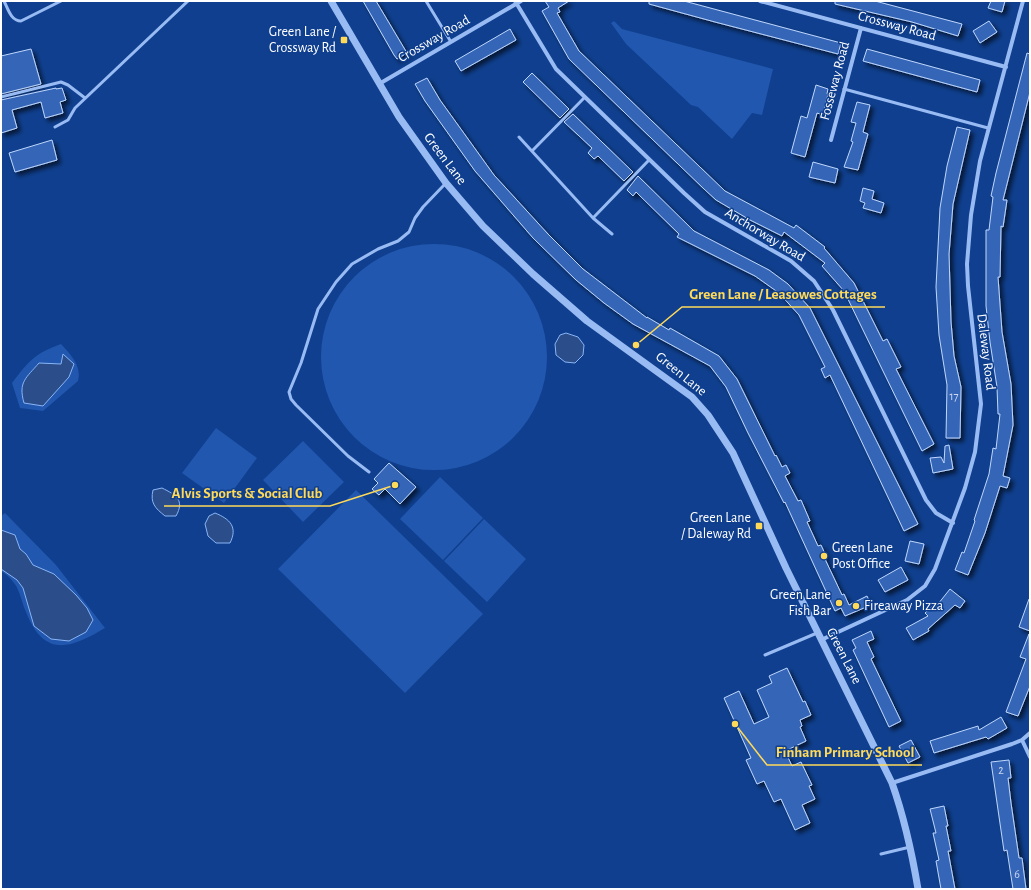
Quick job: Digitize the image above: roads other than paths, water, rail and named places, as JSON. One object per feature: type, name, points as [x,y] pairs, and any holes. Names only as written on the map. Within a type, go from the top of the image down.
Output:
[{"type":"street","name":"Green Lane","points":[[331,1],[399,117],[446,183],[483,226],[533,274],[587,321],[692,397],[708,415],[733,453],[892,783],[899,803],[910,847],[918,889]]},
{"type":"street","name":"Crossway Road","points":[[379,84],[516,2],[521,1]]},
{"type":"street","name":"Crossway Road","points":[[760,1],[1006,67]]},
{"type":"street","name":"Daleway Road","points":[[820,636],[907,600],[919,591],[932,576],[953,523],[972,465],[980,417],[980,394],[970,313],[967,264],[974,191],[988,128],[1023,1]]},
{"type":"street","name":"Anchorway Road","points":[[516,2],[556,69],[649,160],[705,212],[783,255],[814,281],[836,315],[926,500],[936,513],[953,523]]},
{"type":"street","name":"Fosseway Road","points":[[831,140],[861,28]]},
{"type":"street","points":[[892,783],[1022,740],[1030,733]]},
{"type":"street","points":[[1022,740],[1030,757]]},
{"type":"lane","points":[[4,1],[14,20],[17,21],[21,21],[62,1]]},
{"type":"lane","points":[[55,127],[68,120],[74,108],[188,1]]},
{"type":"lane","points":[[426,1],[451,42]]},
{"type":"lane","points":[[1,97],[61,82],[68,84],[85,98]]},
{"type":"lane","points":[[844,89],[988,128]]},
{"type":"lane","points":[[532,151],[585,97]]},
{"type":"lane","points":[[519,137],[594,218],[612,234]]},
{"type":"lane","points":[[594,218],[649,160]]},
{"type":"lane","points":[[370,472],[348,456],[296,405],[291,399],[289,392],[301,363],[318,309],[336,282],[352,264],[378,249],[398,241],[409,232],[415,218],[423,207],[446,183]]},
{"type":"lane","points":[[765,655],[820,636]]},
{"type":"lane","points":[[881,854],[910,847]]},
{"type":"place","name":"Green Lane / Crossway Rd","points":[[344,40]]},
{"type":"place","name":"Green Lane / Leasowes Cottages","points":[[636,345]]},
{"type":"place","name":"Alvis Sports & Social Club","points":[[395,485]]},
{"type":"place","name":"Green Lane / Daleway Rd","points":[[759,526]]},
{"type":"place","name":"Green Lane Post Office","points":[[824,556]]},
{"type":"place","name":"Green Lane Fish Bar","points":[[839,603]]},
{"type":"place","name":"Fireaway Pizza","points":[[856,606]]},
{"type":"place","name":"Finham Primary School","points":[[735,724]]}]
